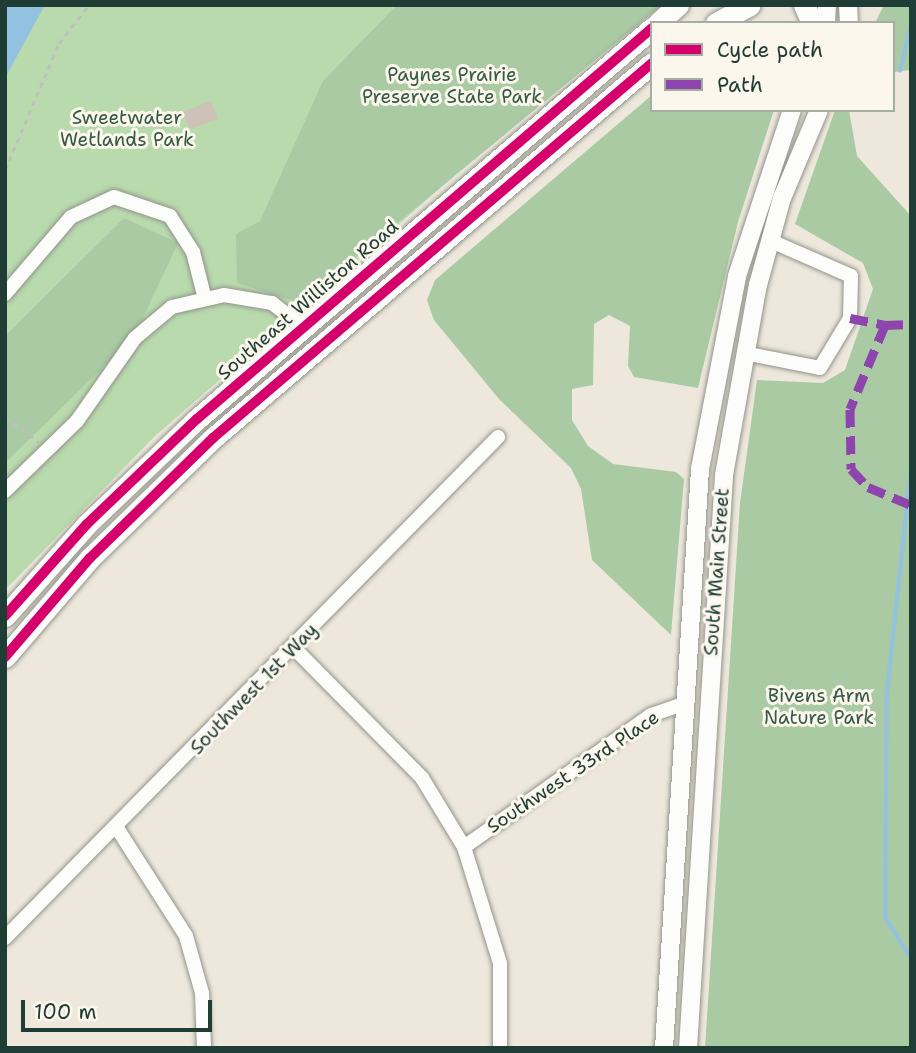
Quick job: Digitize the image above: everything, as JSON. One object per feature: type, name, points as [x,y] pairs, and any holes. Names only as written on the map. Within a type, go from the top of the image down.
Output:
[{"type":"highway","points":[[660,21],[678,5]]},
{"type":"highway","points":[[701,21],[720,5]]},
{"type":"highway","points":[[720,21],[750,5]]},
{"type":"highway","points":[[804,5],[811,21]]},
{"type":"highway","name":"Southeast Williston Road","points":[[5,616],[142,469],[303,327],[650,30]]},
{"type":"highway","points":[[5,657],[134,513],[321,347],[650,65]]},
{"type":"highway","points":[[303,327],[321,347]]},
{"type":"main road","name":"South Main Street","points":[[664,1048],[685,704],[707,431],[744,251],[791,112]]},
{"type":"main road","name":"South Main Street","points":[[688,1048],[708,704],[730,433],[744,353],[771,241],[818,112]]},
{"type":"main road","points":[[744,251],[771,241]]},
{"type":"main road","points":[[707,431],[730,433]]},
{"type":"main road","points":[[685,704],[708,704]]},
{"type":"street","points":[[5,294],[71,217],[114,197],[170,216],[193,252],[204,295]]},
{"type":"street","points":[[744,353],[820,368],[850,318],[851,276],[771,241]]},
{"type":"street","points":[[5,491],[50,451],[135,338],[159,315],[204,295],[272,303],[303,327]]},
{"type":"street","name":"Southwest 1st Way","points":[[5,938],[117,828],[498,437]]},
{"type":"street","points":[[294,648],[422,778],[464,847],[500,962],[500,1048]]},
{"type":"street","name":"Southwest 33rd Place","points":[[464,847],[651,715],[685,704]]},
{"type":"street","points":[[117,828],[186,936],[202,993],[204,1048]]},
{"type":"path","points":[[5,170],[59,43],[89,5]]},
{"type":"path","points":[[901,323],[911,312]]},
{"type":"path","points":[[5,417],[50,451]]},
{"type":"green space","name":"Sweetwater Wetlands Park","points":[[5,5],[651,5],[155,436],[5,590]]},
{"type":"green space","name":"Paynes Prairie Preserve State Park","points":[[397,5],[662,5],[300,303],[237,283],[236,234],[260,221],[323,81]]},
{"type":"green space","points":[[884,5],[911,5],[911,70],[895,72],[895,21],[876,21]]},
{"type":"green space","points":[[650,97],[650,112],[773,112],[738,222],[698,388],[634,377],[628,366],[630,326],[609,315],[594,324],[593,385],[572,389],[572,420],[588,446],[613,464],[676,472],[684,479],[671,635],[592,560],[581,489],[571,468],[499,399],[434,320],[427,300],[435,280]]},
{"type":"green space","name":"Bivens Arm Nature Park","points":[[834,112],[849,112],[857,156],[911,216],[911,1048],[705,1048],[740,503],[757,380],[823,383],[845,370],[873,289],[863,263],[795,224]]},
{"type":"green space","points":[[124,218],[178,243],[134,337],[5,463],[5,336]]},
{"type":"water","points":[[5,5],[45,5],[5,78]]},
{"type":"building","points":[[211,101],[218,119],[190,129],[183,112]]},
{"type":"waterway","points":[[900,71],[911,25]]},
{"type":"waterway","points":[[911,473],[887,698],[886,918],[911,958]]},
{"type":"marked path","points":[[850,318],[885,325],[850,409],[851,469],[868,487],[911,505]]},
{"type":"marked path","points":[[885,325],[911,324]]},
{"type":"cycle path","points":[[5,616],[87,524],[197,419],[650,30]]},
{"type":"cycle path","points":[[5,657],[90,558],[213,438],[650,65]]}]
